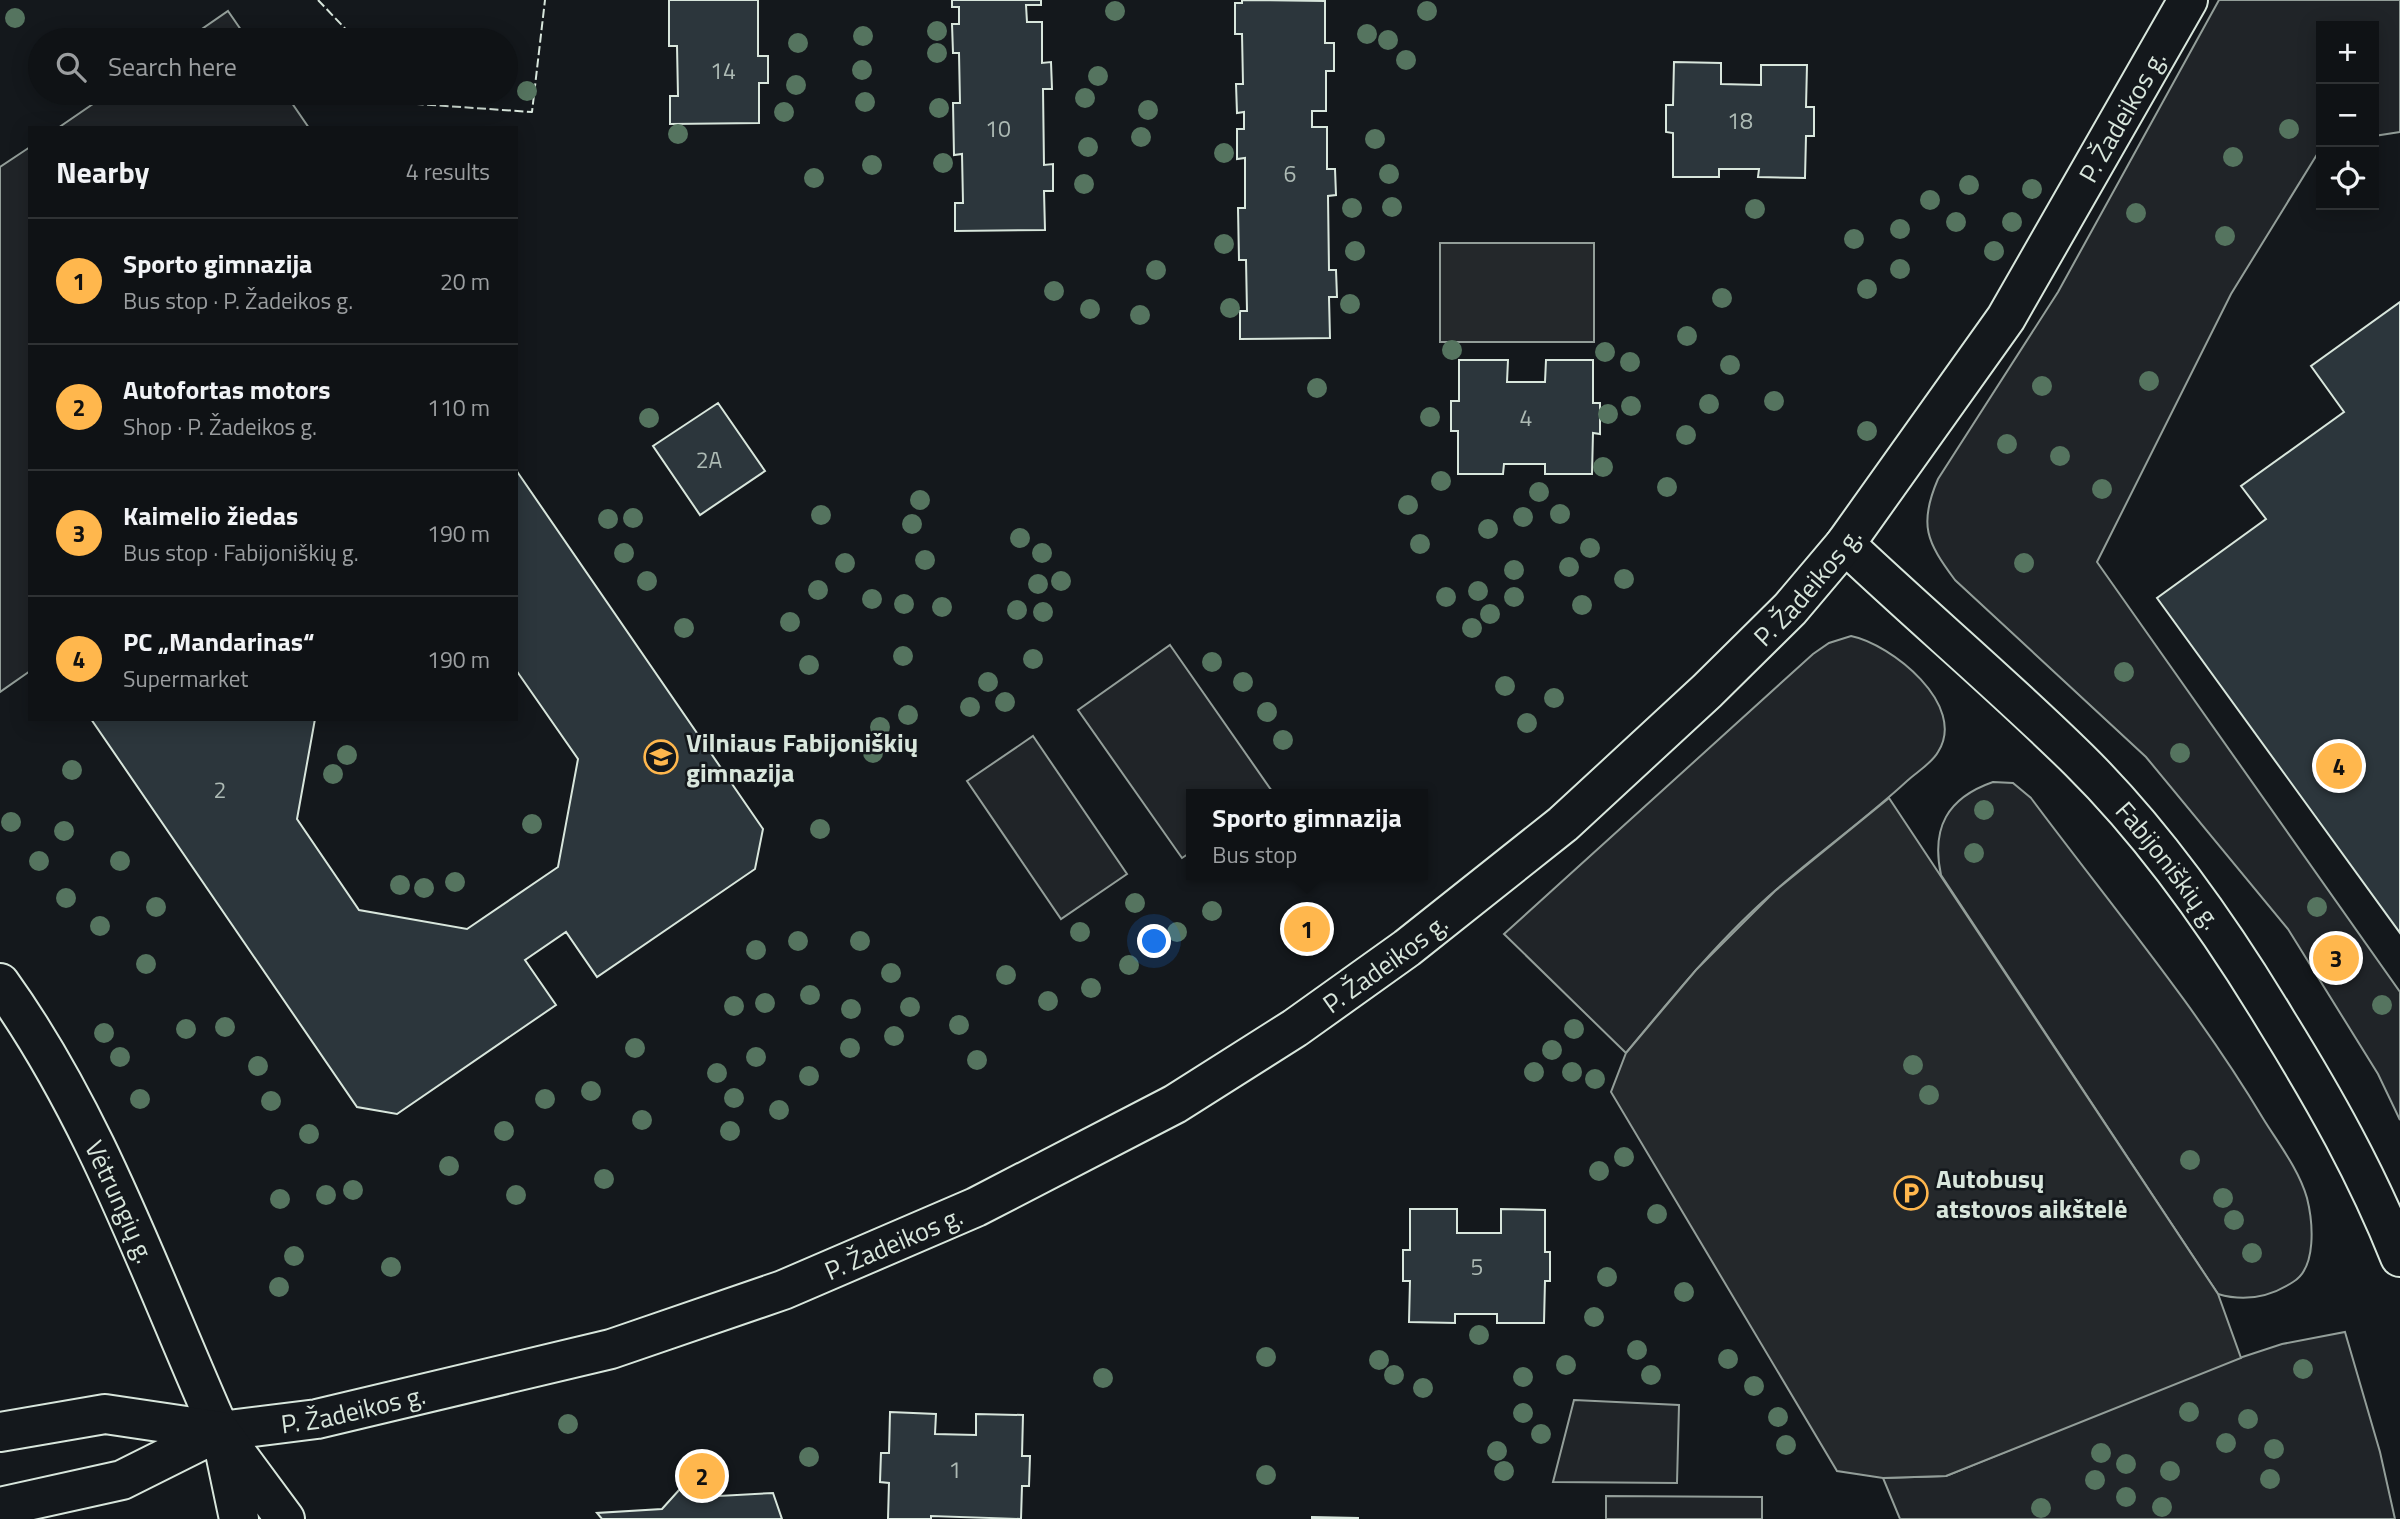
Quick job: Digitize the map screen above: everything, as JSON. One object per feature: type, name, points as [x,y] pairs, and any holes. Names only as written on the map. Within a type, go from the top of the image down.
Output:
[{"type":"main road","name":"P. Žadeikos g.","points":[[220,1431],[317,1419],[611,1349],[783,1290],[940,1222],[1175,1104],[1295,1028],[1407,948],[1563,824],[1716,682],[1790,609],[1845,544],[2006,318],[2188,0]]},
{"type":"main road","name":"Fabijoniškių g.","points":[[1845,544],[2080,761],[2136,822],[2222,934],[2311,1076],[2353,1153],[2400,1257]]},
{"type":"main road","name":"Vėtrungių g.","points":[[0,983],[43,1045],[88,1129],[220,1431]]},
{"type":"main road","points":[[0,1432],[105,1414],[220,1431],[285,1519]]},
{"type":"main road","points":[[0,1507],[122,1480],[220,1431]]},
{"type":"main road","points":[[220,1431],[239,1519]]},
{"type":"shaded area","points":[[2219,0],[2400,0],[2400,132],[2379,135],[2379,21],[2316,21],[2316,156],[2231,294],[2097,562],[2400,992],[2400,1120],[2378,1074],[2288,929],[2146,757],[1955,580],[1932,543],[1928,532],[1928,509],[1938,479],[2058,292]]},
{"type":"shaded area","points":[[228,11],[240,28],[203,28]]},
{"type":"shaded area","points":[[92,105],[293,105],[308,126],[61,126]]},
{"type":"shaded area","points":[[28,148],[28,672],[0,692],[0,167]]},
{"type":"shaded area","points":[[1440,243],[1594,243],[1594,342],[1440,342]]},
{"type":"shaded area","points":[[1851,636],[1886,651],[1921,679],[1943,715],[1945,734],[1938,752],[1875,809],[1756,907],[1698,968],[1626,1053],[1504,934],[1813,654],[1829,643]]},
{"type":"shaded area","points":[[1170,645],[1271,789],[1186,789],[1186,855],[1182,858],[1078,710]]},
{"type":"shaded area","points":[[1033,736],[1127,874],[1061,919],[967,781]]},
{"type":"shaded area","points":[[1993,782],[2013,783],[2031,798],[2210,1036],[2294,1167],[2307,1198],[2312,1231],[2310,1256],[2301,1275],[2293,1282],[2257,1297],[2238,1298],[2218,1294],[1941,875],[1938,843],[1946,817],[1964,797]]},
{"type":"shaded area","name":"Autobusų atstovos aikštelė","points":[[1889,798],[2218,1294],[2241,1358],[1946,1476],[1883,1478],[1837,1471],[1611,1092],[1626,1053],[1696,970],[1775,891]]},
{"type":"shaded area","points":[[2345,1332],[2380,1452],[2395,1519],[1900,1519],[1883,1478],[1946,1476],[2218,1365],[2282,1344]]},
{"type":"shaded area","points":[[1574,1400],[1679,1405],[1677,1483],[1553,1482]]},
{"type":"shaded area","points":[[1606,1496],[1762,1497],[1762,1519],[1606,1519]]},
{"type":"building","points":[[669,0],[758,0],[758,56],[768,56],[768,83],[759,83],[759,123],[670,124],[670,96],[678,96],[677,46],[669,46]]},
{"type":"building","points":[[952,0],[1041,0],[1041,5],[1026,5],[1027,22],[1042,22],[1042,63],[1051,62],[1052,89],[1043,89],[1044,165],[1053,164],[1053,191],[1044,191],[1045,230],[955,231],[955,203],[963,203],[962,154],[954,155],[953,103],[960,103],[959,53],[953,53],[952,24],[959,24],[959,7],[952,7]]},
{"type":"building","points":[[1242,0],[1325,1],[1325,43],[1334,43],[1334,71],[1326,71],[1326,111],[1312,111],[1312,127],[1327,127],[1327,169],[1335,169],[1336,195],[1328,196],[1329,270],[1336,270],[1337,297],[1329,297],[1330,338],[1240,339],[1240,311],[1247,311],[1246,260],[1239,260],[1238,208],[1245,208],[1245,158],[1237,159],[1237,129],[1244,129],[1244,112],[1237,113],[1236,84],[1243,84],[1242,34],[1235,34],[1235,3],[1242,3]]},
{"type":"building","points":[[1674,62],[1721,63],[1721,84],[1761,85],[1761,65],[1807,65],[1806,107],[1814,107],[1814,136],[1806,136],[1805,178],[1758,177],[1759,169],[1719,169],[1719,177],[1673,177],[1673,133],[1666,132],[1666,105],[1673,105]]},
{"type":"building","points":[[2400,302],[2400,933],[2157,598],[2266,519],[2241,486],[2344,412],[2311,366]]},
{"type":"building","points":[[1459,360],[1508,360],[1507,382],[1545,382],[1546,360],[1593,360],[1593,403],[1600,403],[1600,434],[1593,433],[1592,474],[1545,474],[1545,464],[1504,464],[1503,474],[1458,474],[1458,431],[1451,431],[1451,401],[1459,401]]},
{"type":"building","points":[[718,403],[765,471],[700,515],[653,446]]},
{"type":"building","points":[[518,473],[763,829],[755,869],[597,977],[566,932],[525,960],[556,1005],[397,1114],[357,1107],[92,721],[315,721],[297,819],[359,910],[467,929],[558,867],[578,759],[518,673]]},
{"type":"building","points":[[1410,1209],[1457,1209],[1457,1233],[1501,1233],[1501,1209],[1545,1210],[1545,1252],[1550,1252],[1550,1281],[1545,1281],[1544,1323],[1497,1323],[1497,1314],[1455,1314],[1455,1323],[1409,1322],[1410,1281],[1403,1281],[1403,1250],[1410,1250]]},
{"type":"building","points":[[890,1412],[936,1414],[935,1434],[976,1435],[976,1414],[1023,1415],[1022,1456],[1030,1456],[1029,1486],[1022,1486],[1021,1519],[931,1516],[931,1519],[888,1519],[889,1483],[880,1482],[881,1453],[889,1453]]},
{"type":"building","points":[[707,1459],[719,1496],[773,1493],[782,1519],[602,1519],[597,1513],[662,1509]]},
{"type":"building","points":[[1358,1518],[1358,1519],[1312,1519]]},
{"type":"fence","points":[[318,0],[345,28]]},
{"type":"fence","points":[[431,105],[532,112],[545,0]]},
{"type":"place","name":"Vilniaus Fabijoniškių gimnazija","points":[[661,757]]},
{"type":"place","name":"PC „Mandarinas“","points":[[2339,766]]},
{"type":"place","name":"Sporto gimnazija","points":[[1307,929]]},
{"type":"place","name":"Kaimelio žiedas","points":[[2336,958]]},
{"type":"place","name":"Autobusų atstovos aikštelė","points":[[1911,1193]]},
{"type":"place","name":"Autofortas motors","points":[[702,1476]]}]
